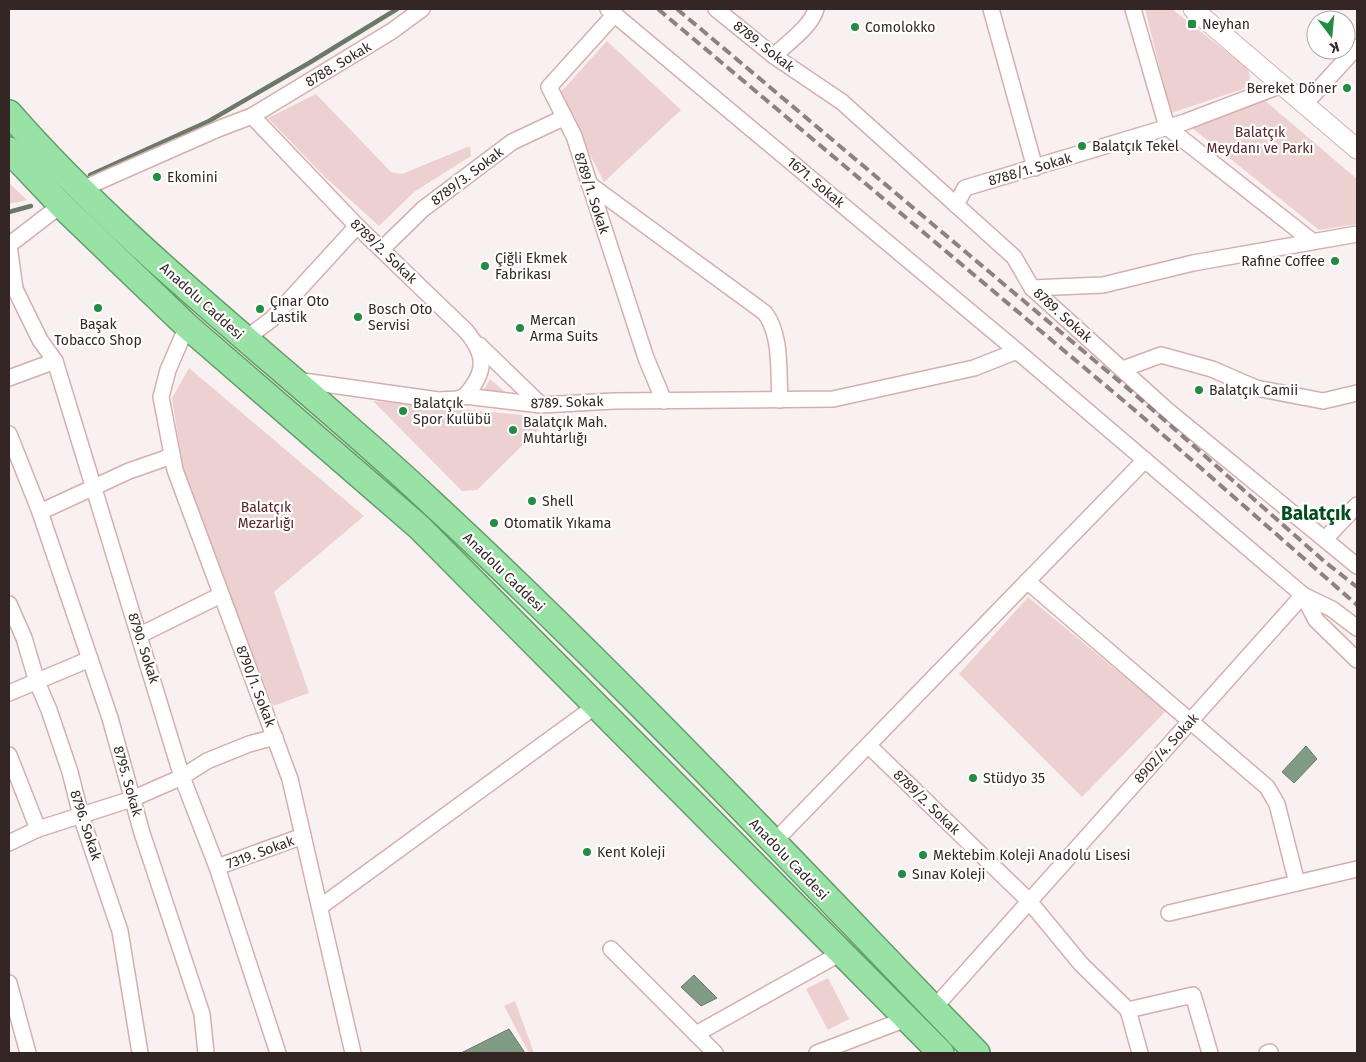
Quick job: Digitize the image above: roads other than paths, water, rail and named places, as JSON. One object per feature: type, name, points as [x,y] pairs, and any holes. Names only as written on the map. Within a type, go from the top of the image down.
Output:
[{"type":"highway","name":"Anadolu Caddesi","points":[[9,113],[82,189],[199,301],[431,502],[605,669],[977,1053]]},
{"type":"highway","name":"Anadolu Caddesi","points":[[9,150],[61,205],[187,326],[419,527],[941,1053]]},
{"type":"highway","points":[[9,162],[61,205]]},
{"type":"street","name":"8788. Sokak","points":[[82,189],[252,116],[392,31],[422,9]]},
{"type":"street","name":"8789. Sokak","points":[[716,9],[774,56],[842,102],[1014,257],[1032,288],[1167,410],[1326,538],[1357,566]]},
{"type":"street","points":[[774,56],[814,16],[816,9]]},
{"type":"street","points":[[990,9],[1035,168]]},
{"type":"street","points":[[1133,9],[1167,127],[1312,241]]},
{"type":"street","points":[[1193,9],[1357,149]]},
{"type":"street","name":"8789/1. Sokak","points":[[611,11],[549,87],[563,118],[574,136],[646,358],[664,402]]},
{"type":"street","name":"1671. Sokak","points":[[611,11],[1017,351],[1303,595]]},
{"type":"street","points":[[1305,104],[1357,47]]},
{"type":"street","name":"8788/1. Sokak","points":[[956,205],[965,188],[1167,127],[1282,85]]},
{"type":"street","name":"8789/2. Sokak","points":[[252,116],[356,226],[382,249],[541,405]]},
{"type":"street","name":"8789/3. Sokak","points":[[382,249],[423,208],[512,142],[563,118]]},
{"type":"street","points":[[589,184],[766,313],[772,323],[776,336],[780,400]]},
{"type":"street","points":[[9,245],[61,205]]},
{"type":"street","points":[[245,339],[272,319],[356,226]]},
{"type":"street","points":[[1032,288],[1103,285],[1193,263],[1357,234]]},
{"type":"street","name":"8790. Sokak","points":[[9,245],[12,292],[54,361],[140,635],[182,777],[217,867],[278,1053]]},
{"type":"street","name":"8790/1. Sokak","points":[[187,326],[168,370],[161,396],[175,470],[290,779],[353,1053]]},
{"type":"street","points":[[465,396],[472,388],[480,369],[481,354],[478,345]]},
{"type":"street","name":"8789. Sokak","points":[[292,380],[438,400],[458,399],[465,396],[541,405],[614,401],[833,399],[974,368],[1017,351]]},
{"type":"street","points":[[1123,370],[1161,355],[1212,369],[1256,388],[1323,401],[1357,393]]},
{"type":"street","points":[[9,378],[54,361]]},
{"type":"street","name":"8795. Sokak","points":[[9,434],[13,459],[40,512],[110,718],[132,799],[202,1014],[206,1053]]},
{"type":"street","points":[[40,512],[129,471],[172,456]]},
{"type":"street","points":[[773,843],[1145,460]]},
{"type":"street","points":[[1326,538],[1357,505]]},
{"type":"street","points":[[1027,582],[1268,787],[1276,804],[1297,883]]},
{"type":"street","points":[[140,635],[222,595]]},
{"type":"street","points":[[1303,595],[1332,609],[1357,628]]},
{"type":"street","points":[[1303,595],[1316,620],[1357,660]]},
{"type":"street","name":"8902/4. Sokak","points":[[934,1008],[1303,595]]},
{"type":"street","name":"8796. Sokak","points":[[9,604],[24,638],[37,682],[70,772],[81,816],[120,931],[140,1053]]},
{"type":"street","points":[[9,693],[90,659]]},
{"type":"street","points":[[320,907],[597,705]]},
{"type":"street","points":[[9,843],[38,829],[132,799],[182,777],[207,761],[248,744],[275,737]]},
{"type":"street","name":"8789/2. Sokak","points":[[868,745],[1029,901]]},
{"type":"street","points":[[9,756],[38,829]]},
{"type":"street","name":"7319. Sokak","points":[[217,867],[303,836]]},
{"type":"street","points":[[1169,913],[1357,869]]},
{"type":"street","points":[[1029,901],[1081,964],[1128,1010],[1140,1053]]},
{"type":"street","points":[[611,949],[714,1053]]},
{"type":"street","points":[[696,1034],[841,953]]},
{"type":"street","points":[[9,983],[28,1053]]},
{"type":"street","points":[[1128,1010],[1192,995],[1210,1053]]},
{"type":"street","points":[[818,1053],[906,1019]]},
{"type":"waterway","points":[[90,175],[209,121],[397,9]]},
{"type":"waterway","points":[[9,212],[31,206]]},
{"type":"railway","points":[[658,9],[1137,412],[1357,605]]},
{"type":"railway","points":[[677,9],[1145,403],[1325,562],[1357,587]]},
{"type":"place","name":"Neyhan","points":[[1192,24]]},
{"type":"place","name":"Comolokko","points":[[855,27]]},
{"type":"place","name":"Bereket Döner","points":[[1347,88]]},
{"type":"place","name":"Balatçık Tekel","points":[[1082,146]]},
{"type":"place","name":"Ekomini","points":[[157,177]]},
{"type":"place","name":"Rafine Coffee","points":[[1335,261]]},
{"type":"place","name":"Çiğli Ekmek Fabrikası","points":[[485,266]]},
{"type":"place","name":"Başak Tobacco Shop","points":[[98,308]]},
{"type":"place","name":"Çınar Oto Lastik","points":[[260,309]]},
{"type":"place","name":"Bosch Oto Servisi","points":[[358,317]]},
{"type":"place","name":"Mercan Arma Suits","points":[[520,328]]},
{"type":"place","name":"Balatçık Camii","points":[[1199,390]]},
{"type":"place","name":"Balatçık Spor Kulübü","points":[[403,411]]},
{"type":"place","name":"Balatçık Mah. Muhtarlığı","points":[[513,430]]},
{"type":"place","name":"Shell","points":[[532,501]]},
{"type":"place","name":"Otomatik Yıkama","points":[[494,523]]},
{"type":"place","name":"Stüdyo 35","points":[[973,778]]},
{"type":"place","name":"Kent Koleji","points":[[587,852]]},
{"type":"place","name":"Mektebim Koleji Anadolu Lisesi","points":[[923,855]]},
{"type":"place","name":"Sınav Koleji","points":[[902,874]]},
{"type":"district","name":"Balatçık","points":[[1316,513]]},
{"type":"park label","name":"Balatçık Meydanı ve Parkı","points":[[1260,140]]},
{"type":"park label","name":"Balatçık Mezarlığı","points":[[266,516]]}]
